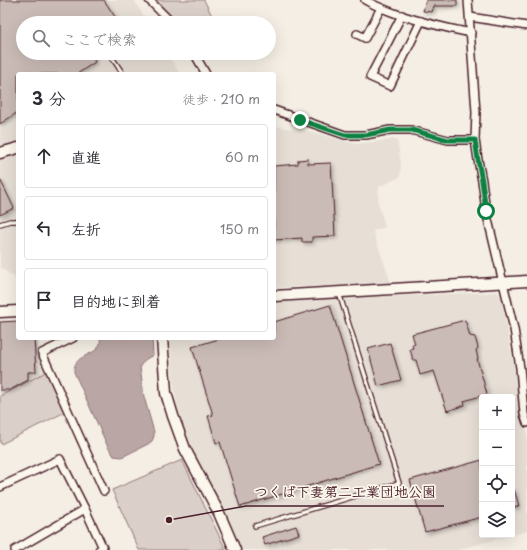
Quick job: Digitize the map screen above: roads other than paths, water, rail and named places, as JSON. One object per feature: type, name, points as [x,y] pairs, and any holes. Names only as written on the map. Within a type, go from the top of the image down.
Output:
[{"type":"street","points":[[149,0],[165,16]]},
{"type":"street","points":[[365,0],[381,8],[437,26],[471,33]]},
{"type":"street","points":[[468,0],[476,112],[475,140],[486,211],[514,329],[520,368],[524,414],[527,423]]},
{"type":"street","points":[[357,34],[365,38],[381,8]]},
{"type":"street","points":[[402,15],[370,77],[390,86],[421,21]]},
{"type":"street","points":[[470,17],[527,26]]},
{"type":"street","points":[[198,60],[205,72]]},
{"type":"street","points":[[276,111],[345,135],[366,135],[390,130],[412,130],[448,140],[475,140]]},
{"type":"street","points":[[0,153],[16,149]]},
{"type":"street","points":[[276,296],[527,281]]},
{"type":"street","points":[[0,312],[16,311]]},
{"type":"street","points":[[68,340],[42,353],[104,491]]},
{"type":"street","points":[[162,340],[166,393],[172,416],[185,449],[219,513],[235,550]]},
{"type":"street","points":[[0,487],[60,459],[103,548],[99,550]]},
{"type":"street","points":[[15,550],[84,509]]},
{"type":"lane","points":[[113,60],[122,72]]},
{"type":"lane","points":[[0,224],[16,220]]},
{"type":"lane","points":[[255,526],[399,483],[338,292]]},
{"type":"place","name":"つくば下妻第二工業団地公園","points":[[169,520]]}]
